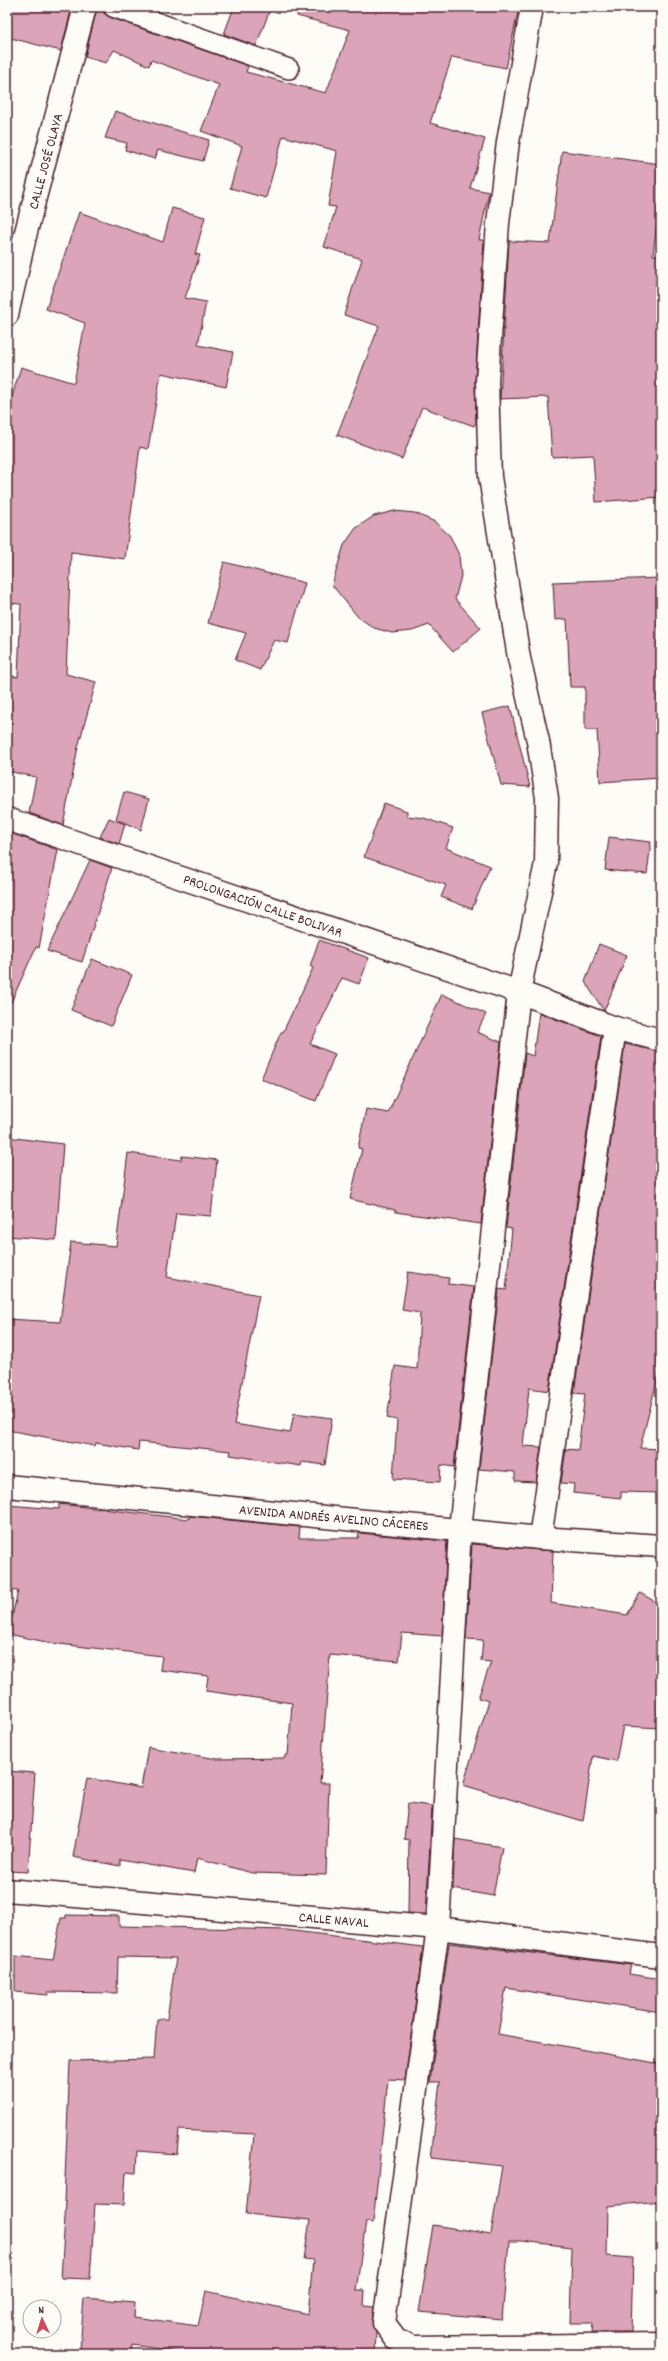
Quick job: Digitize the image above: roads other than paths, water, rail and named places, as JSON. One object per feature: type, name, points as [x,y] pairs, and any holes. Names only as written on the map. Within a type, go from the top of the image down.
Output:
[{"type":"street","name":"CALLE JOSÉ OLAYA","points":[[7,315],[85,7]]},
{"type":"street","points":[[532,7],[508,142],[498,223],[486,382],[490,477],[519,658],[538,741],[547,798],[546,863],[519,992],[460,1529],[438,1928],[384,2323],[396,2340],[412,2347],[661,2344]]},
{"type":"street","name":"PROLONGACIÓN CALLE BOLIVAR","points":[[7,819],[519,992],[615,1028],[661,1040]]},
{"type":"street","points":[[540,1538],[615,1028]]},
{"type":"street","name":"AVENIDA ANDRÉS AVELINO CÁCERES","points":[[7,1486],[540,1538],[661,1546]]},
{"type":"street","name":"CALLE NAVAL","points":[[7,1890],[438,1928],[661,1956]]},
{"type":"lane","points":[[113,7],[289,69]]}]
